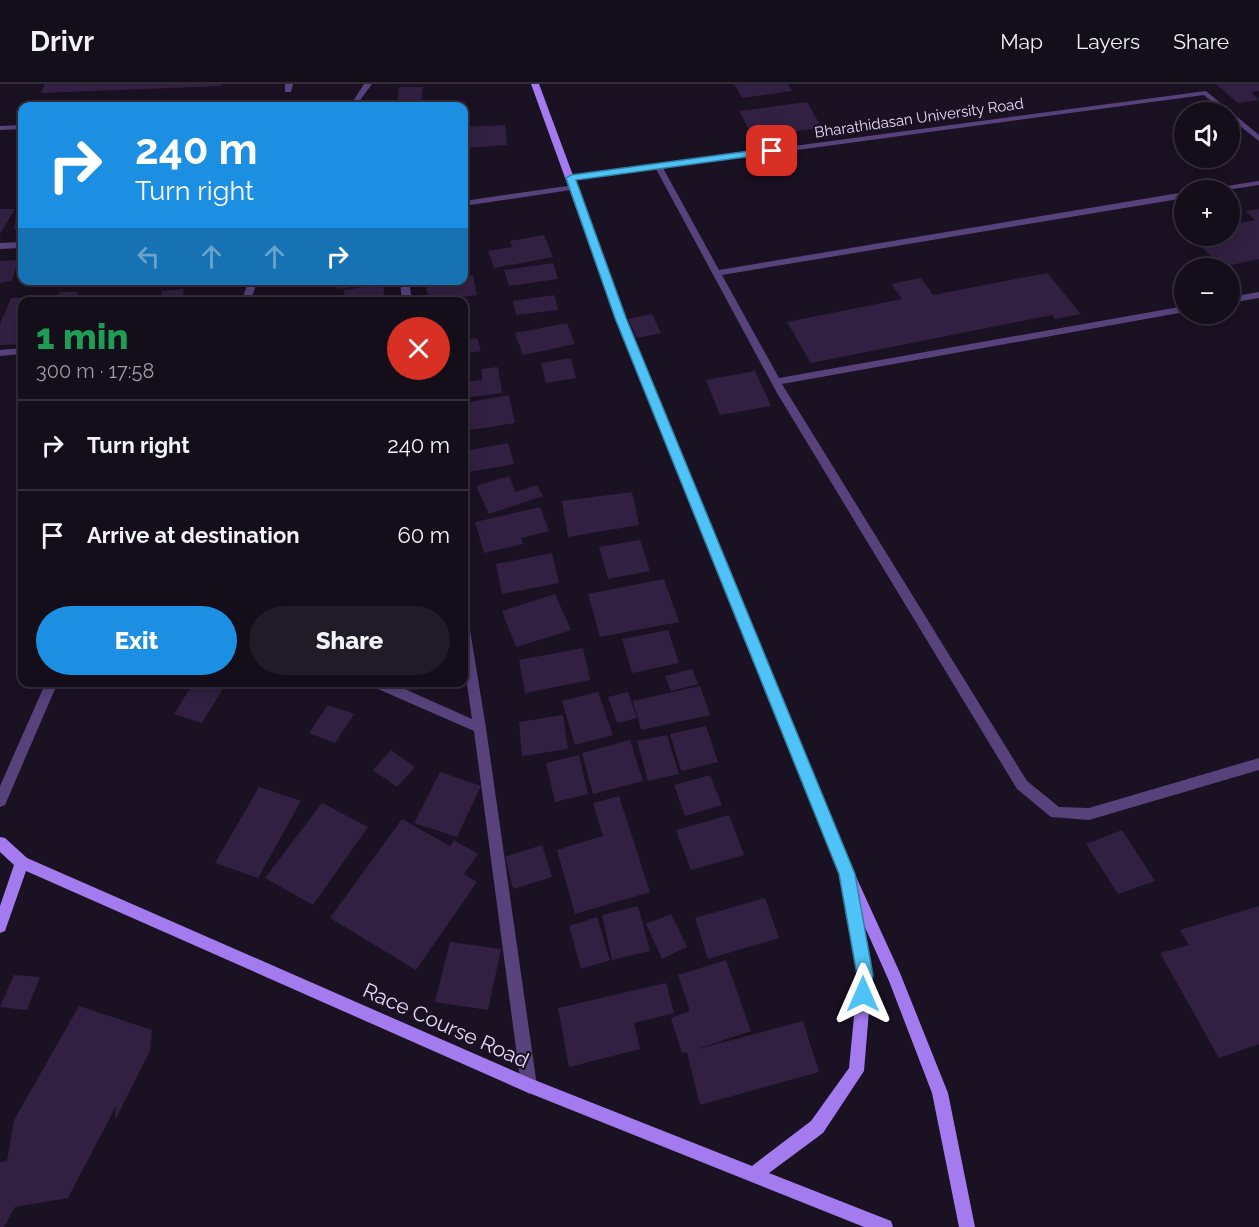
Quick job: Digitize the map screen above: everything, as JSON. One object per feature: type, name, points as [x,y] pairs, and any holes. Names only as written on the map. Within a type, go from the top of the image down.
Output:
[{"type":"main road","points":[[535,84],[621,318],[847,874],[895,978],[940,1093],[967,1227]]},
{"type":"main road","name":"Race Course Road","points":[[0,843],[22,863],[529,1086],[885,1227]]},
{"type":"main road","points":[[0,926],[22,863]]},
{"type":"main road","points":[[753,1175],[817,1127],[856,1071],[865,975],[847,874]]},
{"type":"street","points":[[356,102],[368,84]]},
{"type":"street","name":"Bharathidasan University Road","points":[[468,203],[658,166],[1206,93],[1216,102]]},
{"type":"street","name":"Bharathidasan University Road","points":[[1240,123],[1259,139]]},
{"type":"street","points":[[0,128],[18,127]]},
{"type":"street","points":[[658,166],[776,382],[1022,785],[1056,813],[1089,814],[1259,764]]},
{"type":"street","points":[[1240,186],[1259,183]]},
{"type":"street","points":[[716,273],[1174,197]]},
{"type":"street","points":[[0,246],[18,245]]},
{"type":"street","points":[[1240,298],[1259,295]]},
{"type":"street","points":[[776,382],[1174,311]]},
{"type":"street","points":[[0,353],[18,351]]},
{"type":"street","points":[[468,654],[529,1086]]},
{"type":"street","points":[[0,801],[50,687]]},
{"type":"street","points":[[386,687],[480,728]]},
{"type":"building","points":[[45,84],[221,84],[221,86],[41,93]]},
{"type":"building","points":[[734,84],[788,84],[792,91],[742,98]]},
{"type":"building","points":[[1216,84],[1259,84],[1259,91],[1251,92],[1259,100],[1237,102]]},
{"type":"building","points":[[399,87],[423,87],[421,102],[397,102]]},
{"type":"building","points":[[807,102],[822,128],[753,137],[739,111]]},
{"type":"building","points":[[505,125],[507,145],[468,148],[468,127]]},
{"type":"building","points":[[0,209],[15,209],[0,234]]},
{"type":"building","points":[[1259,209],[1259,259],[1240,263],[1240,258],[1213,258],[1201,246],[1240,246],[1240,223],[1255,220],[1246,211]]},
{"type":"building","points":[[16,215],[18,215],[18,229],[14,230]]},
{"type":"building","points":[[544,235],[553,257],[494,268],[488,251],[512,247],[510,241]]},
{"type":"building","points":[[18,260],[12,281],[0,283],[0,261]]},
{"type":"building","points":[[553,263],[558,279],[509,286],[504,270]]},
{"type":"building","points":[[1047,273],[1081,314],[1055,319],[1052,315],[811,363],[787,322],[902,299],[891,284],[921,278],[933,295]]},
{"type":"building","points":[[473,275],[477,295],[428,297],[426,285],[468,285],[468,276]]},
{"type":"building","points":[[337,285],[367,285],[337,289]]},
{"type":"building","points":[[383,285],[384,297],[345,297],[344,290]]},
{"type":"building","points":[[184,289],[183,297],[161,297],[162,291]]},
{"type":"building","points":[[60,292],[78,292],[76,297],[58,297]]},
{"type":"building","points":[[554,295],[558,310],[516,315],[513,301]]},
{"type":"building","points":[[11,298],[18,298],[18,344],[0,345],[0,324]]},
{"type":"building","points":[[652,314],[661,333],[637,338],[628,319]]},
{"type":"building","points":[[567,323],[575,344],[523,355],[515,333]]},
{"type":"building","points":[[477,338],[481,351],[468,353],[468,339]]},
{"type":"building","points":[[571,358],[576,378],[546,383],[541,363]]},
{"type":"building","points":[[498,367],[502,393],[468,397],[468,382],[482,380],[481,369]]},
{"type":"building","points":[[755,371],[771,406],[720,415],[706,380]]},
{"type":"building","points":[[509,395],[515,423],[468,430],[468,402]]},
{"type":"building","points":[[508,443],[514,464],[468,472],[468,450]]},
{"type":"building","points":[[509,476],[516,492],[537,485],[543,496],[489,514],[476,486]]},
{"type":"building","points":[[632,492],[639,525],[568,537],[562,501]]},
{"type":"building","points":[[540,507],[549,531],[521,538],[523,544],[484,553],[475,522]]},
{"type":"building","points":[[640,540],[650,571],[608,579],[599,547]]},
{"type":"building","points":[[552,553],[559,583],[502,594],[496,564]]},
{"type":"building","points":[[664,579],[679,622],[600,637],[588,594]]},
{"type":"building","points":[[555,594],[571,630],[516,647],[502,611]]},
{"type":"building","points":[[668,630],[679,663],[632,673],[622,639]]},
{"type":"building","points":[[583,648],[590,680],[525,693],[519,660]]},
{"type":"building","points":[[692,669],[698,684],[671,691],[665,676]]},
{"type":"building","points":[[700,686],[710,715],[641,730],[633,701]]},
{"type":"building","points":[[191,687],[224,687],[202,723],[174,714]]},
{"type":"building","points":[[407,687],[428,687],[407,691]]},
{"type":"building","points":[[598,692],[613,735],[575,745],[562,701]]},
{"type":"building","points":[[628,692],[637,718],[617,723],[608,697]]},
{"type":"building","points":[[328,705],[354,714],[335,743],[309,733]]},
{"type":"building","points":[[563,715],[568,749],[522,756],[519,722]]},
{"type":"building","points":[[706,726],[718,762],[681,771],[670,734]]},
{"type":"building","points":[[667,735],[679,774],[648,781],[637,741]]},
{"type":"building","points":[[630,740],[643,781],[593,794],[582,753]]},
{"type":"building","points":[[391,750],[415,767],[397,787],[373,770]]},
{"type":"building","points":[[579,755],[588,794],[555,802],[546,763]]},
{"type":"building","points":[[440,772],[481,786],[457,837],[414,823]]},
{"type":"building","points":[[710,775],[722,805],[685,816],[674,785]]},
{"type":"building","points":[[259,787],[301,801],[258,878],[215,863]]},
{"type":"building","points":[[619,796],[650,892],[575,914],[557,850],[603,836],[593,803]]},
{"type":"building","points":[[322,803],[368,827],[313,905],[265,878]]},
{"type":"building","points":[[729,815],[744,855],[691,870],[676,830]]},
{"type":"building","points":[[402,819],[450,846],[454,840],[478,854],[464,874],[477,882],[416,970],[330,918]]},
{"type":"building","points":[[1122,830],[1155,881],[1118,894],[1086,844]]},
{"type":"building","points":[[542,845],[552,877],[513,889],[505,857]]},
{"type":"building","points":[[765,898],[779,938],[708,959],[695,918]]},
{"type":"building","points":[[638,906],[650,951],[612,960],[602,915]]},
{"type":"building","points":[[1259,906],[1259,1044],[1219,1058],[1160,953],[1189,945],[1180,930]]},
{"type":"building","points":[[671,914],[687,947],[662,959],[646,924]]},
{"type":"building","points":[[597,917],[610,960],[581,969],[569,926]]},
{"type":"building","points":[[450,942],[501,949],[488,1010],[435,1002]]},
{"type":"building","points":[[726,960],[751,1031],[694,1050],[803,1021],[819,1072],[700,1105],[687,1052],[682,1053],[671,1018],[690,1011],[678,975]]},
{"type":"building","points":[[14,975],[40,977],[27,1010],[0,1007]]},
{"type":"building","points":[[666,983],[674,1013],[634,1023],[640,1049],[569,1067],[558,1008]]},
{"type":"building","points":[[79,1006],[152,1030],[150,1051],[115,1120],[116,1106],[68,1198],[15,1207],[4,1227],[0,1227],[0,1162],[7,1161],[14,1120]]},
{"type":"route","points":[[772,151],[571,178],[621,318],[847,874],[865,975],[863,994]]}]
